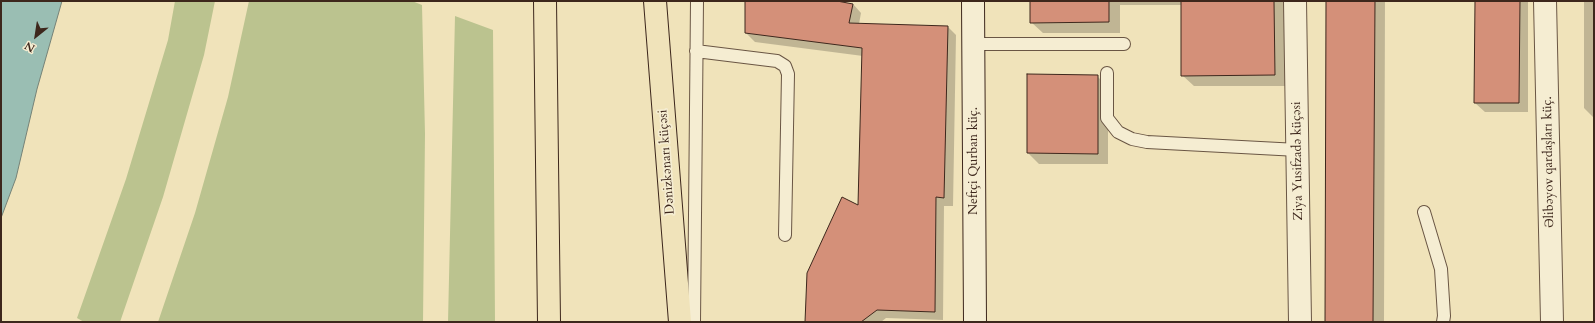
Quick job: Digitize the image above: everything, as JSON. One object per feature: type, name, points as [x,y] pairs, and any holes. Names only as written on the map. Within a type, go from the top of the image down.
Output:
[{"type":"highway","points":[[545,1],[549,322]]},
{"type":"highway","name":"Dənizkənarı küçəsi","points":[[655,1],[680,322]]},
{"type":"street","name":"Neftçi Qurban küç.","points":[[973,1],[974,322]]},
{"type":"street","name":"Ziya Yusifzadə küçəsi","points":[[1296,1],[1300,322]]},
{"type":"street","name":"Əlibəyov qardaşları küç.","points":[[1545,1],[1552,322]]},
{"type":"lane","points":[[694,322],[697,1]]},
{"type":"lane","points":[[974,44],[1124,44]]},
{"type":"lane","points":[[696,51],[777,61],[785,66],[788,74],[785,235]]},
{"type":"lane","points":[[1107,73],[1107,118],[1118,132],[1132,138],[1147,142],[1298,150]]},
{"type":"lane","points":[[1424,212],[1441,269],[1444,316],[1443,322]]},
{"type":"green space","points":[[175,1],[215,1],[204,55],[163,197],[120,322],[84,322],[77,318],[126,179],[168,40]]},
{"type":"green space","points":[[249,1],[412,1],[422,5],[425,134],[423,322],[158,322],[195,213],[228,97]]},
{"type":"green space","points":[[455,16],[493,30],[495,322],[448,322]]},
{"type":"water","points":[[1,1],[62,1],[37,89],[16,178],[1,218]]},
{"type":"building","points":[[745,1],[837,1],[853,4],[849,23],[948,26],[944,198],[936,197],[935,312],[877,310],[861,322],[805,322],[807,273],[842,197],[858,205],[862,48],[745,33]]},
{"type":"building","points":[[1030,1],[1109,1],[1109,22],[1030,23]]},
{"type":"building","points":[[1181,1],[1274,1],[1275,75],[1181,76]]},
{"type":"building","points":[[1326,1],[1375,1],[1373,322],[1325,322]]},
{"type":"building","points":[[1475,1],[1520,1],[1519,103],[1474,103]]},
{"type":"building","points":[[1027,74],[1098,75],[1098,154],[1027,153]]}]
